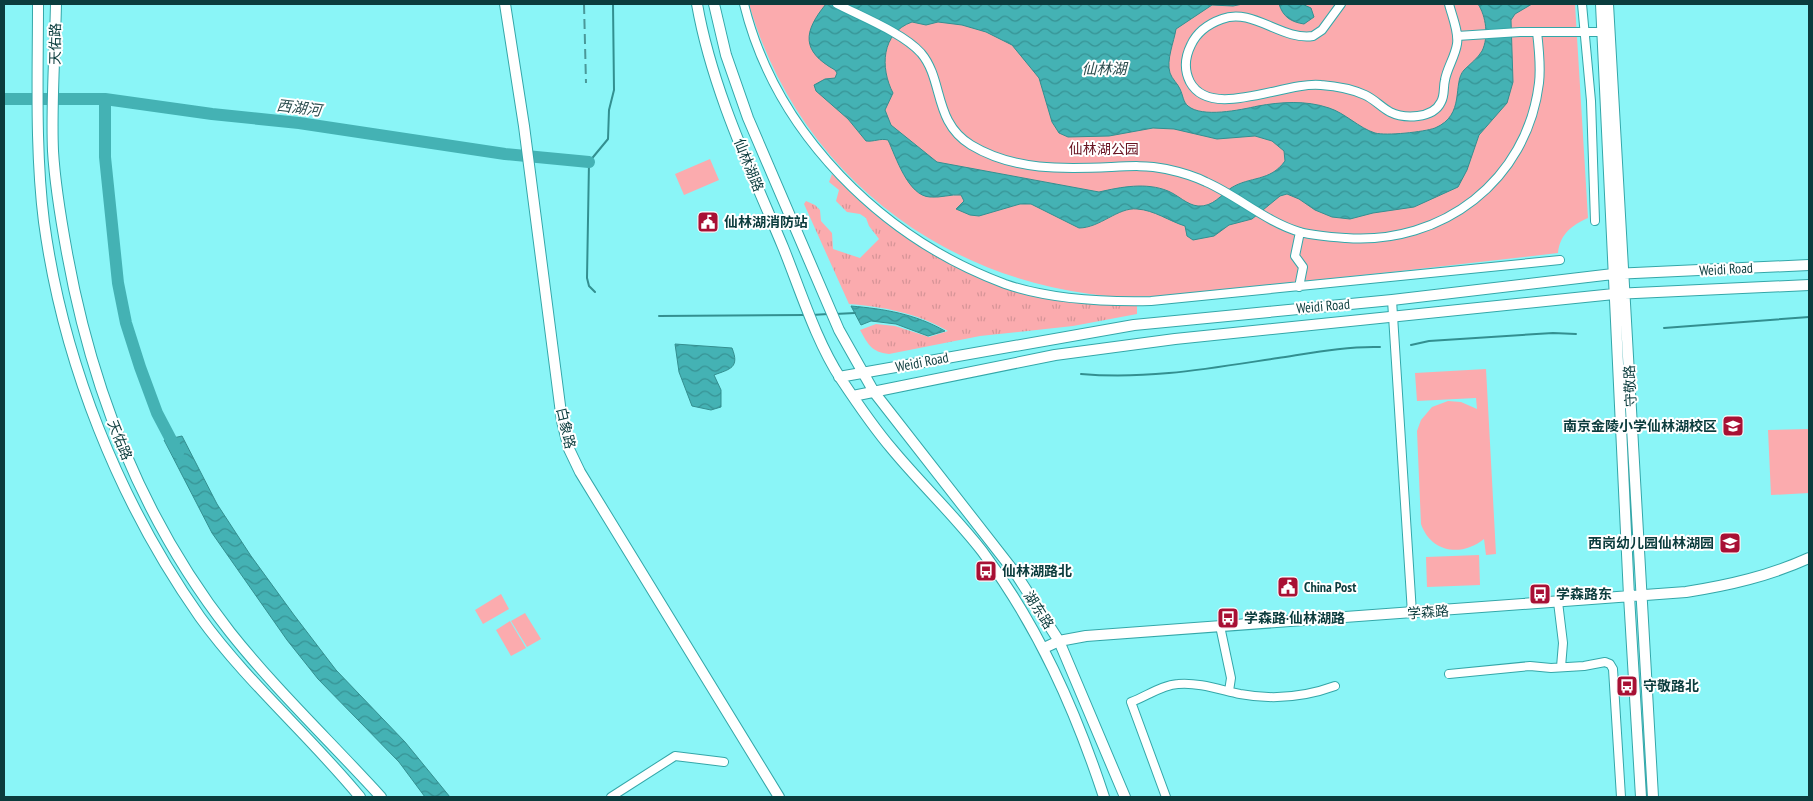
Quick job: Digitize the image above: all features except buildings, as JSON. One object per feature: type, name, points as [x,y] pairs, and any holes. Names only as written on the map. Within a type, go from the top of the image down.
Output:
[{"type":"main road","name":"天佑路","points":[[38,4],[39,136],[44,222],[56,289],[89,401],[130,497],[153,542],[202,618],[246,674],[360,797]]},
{"type":"main road","name":"天佑路","points":[[56,4],[53,136],[59,210],[90,360],[106,405],[141,490],[183,565],[230,632],[381,797]]},
{"type":"main road","name":"白象路","points":[[505,4],[524,126],[562,420],[569,449],[580,472],[779,797]]},
{"type":"main road","name":"仙林湖路","points":[[697,4],[709,60],[805,303],[840,377]]},
{"type":"main road","name":"仙林湖路","points":[[714,4],[726,55],[748,118],[838,330],[862,373]]},
{"type":"main road","name":"守敬路","points":[[1601,4],[1629,596],[1642,797]]},
{"type":"main road","name":"守敬路","points":[[1608,4],[1626,293],[1653,797]]},
{"type":"main road","name":"Weidi Road","points":[[840,377],[1134,325],[1392,300],[1624,273],[1809,265]]},
{"type":"main road","name":"Weidi Road","points":[[853,396],[1003,365],[1098,348],[1614,294],[1809,285]]},
{"type":"main road","name":"湖东路","points":[[862,373],[896,424],[1016,574],[1059,641],[1125,797]]},
{"type":"main road","name":"湖东路","points":[[840,377],[892,449],[981,550],[1008,588],[1044,648],[1080,728],[1104,797]]},
{"type":"main road","name":"学森路","points":[[1044,648],[1059,641],[1086,636],[1686,592],[1735,584],[1775,573],[1809,558]]},
{"type":"street","points":[[744,4],[777,88],[795,118],[852,190],[879,213],[916,239],[966,266],[1006,284],[1040,293],[1116,302],[1152,301],[1560,260]]},
{"type":"street","points":[[837,4],[907,42],[923,56],[946,118],[969,144],[986,153],[1037,167],[1144,166],[1165,169],[1190,176],[1222,190],[1264,216],[1300,232],[1352,238],[1387,238],[1460,212],[1476,199],[1506,167],[1530,117],[1540,72],[1537,32]]},
{"type":"street","points":[[1341,4],[1322,30],[1313,36],[1306,37],[1287,33],[1242,18],[1223,18],[1202,30],[1190,49],[1186,74],[1194,89],[1206,97],[1222,100],[1303,84],[1331,86],[1365,95],[1390,112],[1417,116],[1434,111],[1442,100],[1444,82],[1457,45],[1457,36],[1450,4]]},
{"type":"street","points":[[1582,4],[1591,101],[1595,221]]},
{"type":"street","points":[[1457,36],[1520,32],[1603,32]]},
{"type":"street","points":[[1299,287],[1303,268],[1294,256],[1300,232]]},
{"type":"street","points":[[1392,300],[1412,613]]},
{"type":"street","points":[[1558,602],[1563,643],[1562,667]]},
{"type":"street","points":[[1220,626],[1231,678],[1229,691]]},
{"type":"street","points":[[1449,674],[1530,666],[1584,666],[1605,662],[1610,664],[1613,669],[1621,797]]},
{"type":"street","points":[[1166,797],[1131,702],[1163,687],[1178,684],[1252,696],[1310,695],[1335,686]]},
{"type":"street","points":[[611,797],[675,756],[724,762]]},
{"type":"green space","name":"仙林湖公园","points":[[749,4],[1575,4],[1588,218],[1564,235],[1558,253],[1483,262],[1194,293],[1131,297],[1090,294],[1030,282],[974,262],[923,234],[876,200],[834,160],[799,113],[770,61]]},
{"type":"green space","points":[[710,159],[719,180],[684,195],[675,174]]},
{"type":"green space","points":[[832,174],[865,205],[898,232],[934,255],[971,273],[1009,287],[1050,297],[1092,303],[1137,306],[1137,314],[1073,326],[980,336],[889,354],[878,351],[868,343],[860,330],[876,324],[895,326],[929,337],[948,331],[912,315],[875,307],[849,304],[804,204],[806,201],[815,205],[820,210],[821,221],[832,233],[833,249],[860,258],[879,239],[869,226],[866,218],[860,214],[847,212],[836,201],[839,190],[829,182]]},
{"type":"green space","points":[[1486,369],[1496,554],[1486,555],[1484,539],[1466,548],[1448,549],[1432,541],[1421,524],[1417,431],[1421,420],[1432,407],[1448,401],[1461,402],[1477,409],[1476,398],[1417,401],[1415,373]]},
{"type":"green space","points":[[1809,429],[1809,493],[1771,495],[1768,430]]},
{"type":"green space","points":[[1479,555],[1480,585],[1427,587],[1426,557]]},
{"type":"green space","points":[[501,594],[509,609],[483,624],[475,610]]},
{"type":"green space","points":[[525,613],[541,639],[527,647],[511,621]]},
{"type":"green space","points":[[510,621],[526,648],[511,656],[496,630]]},
{"type":"water","name":"仙林湖","points":[[826,4],[1243,4],[1233,6],[1212,5],[1176,29],[1169,68],[1188,106],[1202,112],[1212,112],[1232,111],[1275,103],[1293,102],[1320,105],[1341,113],[1369,131],[1387,134],[1435,128],[1445,122],[1451,115],[1455,107],[1461,76],[1464,70],[1480,54],[1484,45],[1486,27],[1478,4],[1532,4],[1515,14],[1511,20],[1513,82],[1507,103],[1479,135],[1467,170],[1458,187],[1414,207],[1373,213],[1350,219],[1332,217],[1315,210],[1299,199],[1287,194],[1280,196],[1252,219],[1229,225],[1214,236],[1193,240],[1187,236],[1185,226],[1137,209],[1123,211],[1094,225],[1079,228],[1031,204],[1020,204],[979,216],[970,215],[956,209],[964,201],[961,195],[930,197],[922,195],[909,183],[888,140],[866,141],[848,119],[816,91],[814,85],[825,79],[835,78],[837,73],[816,56],[811,48],[810,32],[818,14]],"holes":[[[912,22],[926,25],[938,22],[962,25],[986,32],[1012,45],[1039,78],[1052,122],[1059,133],[1068,137],[1109,136],[1153,128],[1174,129],[1217,139],[1255,136],[1272,141],[1284,151],[1285,161],[1279,168],[1266,176],[1238,184],[1212,203],[1203,206],[1190,204],[1160,188],[1125,187],[1099,192],[937,162],[891,125],[885,110],[893,93],[886,73],[885,62],[889,43],[894,34]]]},
{"type":"water","points":[[1279,4],[1302,4],[1311,8],[1314,17],[1304,24],[1295,22],[1285,16]]},
{"type":"water","points":[[851,306],[900,313],[922,320],[945,331],[928,336],[896,324],[871,321],[861,325]]},
{"type":"water","points":[[675,344],[732,348],[735,360],[732,367],[714,375],[721,390],[721,407],[711,410],[692,406],[679,372]]},
{"type":"water","points":[[182,436],[217,504],[251,556],[294,615],[336,670],[405,742],[450,797],[425,797],[399,762],[318,679],[287,640],[212,533],[164,440]]},
{"type":"waterway","points":[[595,292],[589,286],[587,278],[589,162],[608,139],[609,110],[614,90],[613,4]]},
{"type":"waterway","name":"西湖河","points":[[4,99],[105,99],[212,114],[299,123],[505,154],[589,162]]},
{"type":"waterway","points":[[105,99],[105,157],[118,283],[126,323],[157,413],[178,453]]},
{"type":"waterway","points":[[835,314],[855,313]]},
{"type":"waterway","points":[[812,315],[828,314]]},
{"type":"waterway","points":[[659,316],[805,315]]},
{"type":"waterway","points":[[1664,328],[1809,317]]},
{"type":"waterway","points":[[1411,345],[1429,341],[1553,333],[1576,334]]},
{"type":"waterway","points":[[1081,374],[1131,375],[1180,372],[1329,350],[1380,347]]},
{"type":"railway","points":[[584,4],[586,83]]},
{"type":"place","name":"仙林湖消防站","points":[[708,222]]},
{"type":"place","name":"南京金陵小学仙林湖校区","points":[[1733,426]]},
{"type":"place","name":"西岗幼儿园仙林湖园","points":[[1730,543]]},
{"type":"place","name":"仙林湖路北","points":[[986,571]]},
{"type":"place","name":"China Post","points":[[1288,587]]},
{"type":"place","name":"学森路东","points":[[1540,594]]},
{"type":"place","name":"学森路·仙林湖路","points":[[1228,618]]},
{"type":"place","name":"守敬路北","points":[[1627,686]]}]
